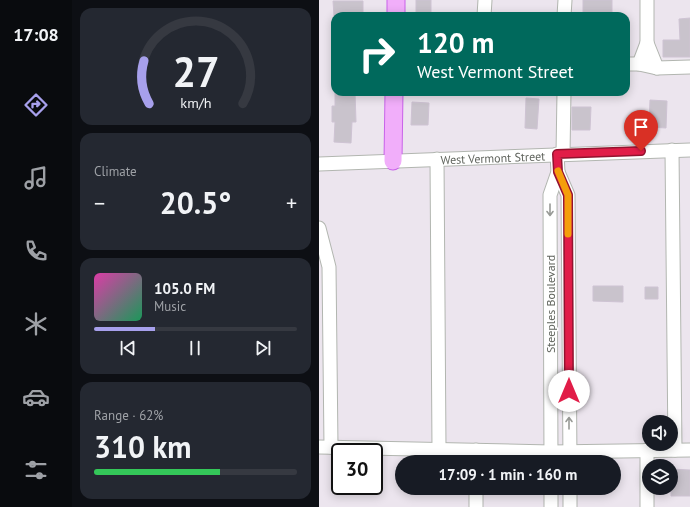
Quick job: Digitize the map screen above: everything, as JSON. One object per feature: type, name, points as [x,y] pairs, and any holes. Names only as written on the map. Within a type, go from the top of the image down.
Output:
[{"type":"main road","points":[[396,0],[396,12]]},
{"type":"main road","points":[[393,161],[394,96]]},
{"type":"street","points":[[484,12],[485,0]]},
{"type":"street","points":[[565,0],[565,12]]},
{"type":"street","points":[[647,0],[647,43],[657,68]]},
{"type":"street","points":[[647,43],[632,64],[657,68],[690,68]]},
{"type":"street","name":"Steeples Boulevard","points":[[551,455],[550,195],[558,172],[564,96]]},
{"type":"street","points":[[672,150],[675,415]]},
{"type":"street","name":"West Vermont Street","points":[[319,164],[690,150]]},
{"type":"street","points":[[437,159],[439,449]]},
{"type":"street","name":"Steeples Boulevard","points":[[558,172],[568,195],[570,455]]},
{"type":"street","points":[[319,228],[329,267],[325,447],[439,449],[471,455]]},
{"type":"street","points":[[592,455],[642,450]]},
{"type":"street","points":[[678,450],[690,450]]},
{"type":"street","points":[[647,451],[647,507]]},
{"type":"street","points":[[476,495],[476,507]]},
{"type":"street","points":[[551,495],[551,507]]},
{"type":"street","points":[[570,495],[570,507]]},
{"type":"building","points":[[416,0],[431,0],[431,12],[416,12]]},
{"type":"building","points":[[583,0],[612,0],[612,12],[583,12]]},
{"type":"building","points":[[333,1],[363,1],[363,12],[334,12]]},
{"type":"building","points":[[690,18],[690,57],[663,57],[663,40],[680,40],[679,19]]},
{"type":"building","points":[[335,96],[355,96],[356,122],[352,122],[351,143],[334,142],[335,122],[332,122],[332,106],[335,106]]},
{"type":"building","points":[[526,98],[539,99],[537,129],[525,128]]},
{"type":"building","points":[[650,100],[667,101],[666,128],[649,127]]},
{"type":"building","points":[[412,102],[429,103],[428,125],[411,125]]},
{"type":"building","points":[[572,107],[591,107],[590,130],[572,130]]},
{"type":"building","points":[[593,286],[623,286],[623,302],[593,301]]},
{"type":"building","points":[[645,287],[658,287],[658,299],[645,299]]},
{"type":"building","points":[[678,469],[690,470],[690,496],[671,496],[678,495]]},
{"type":"slow traffic","points":[[558,171],[568,195],[568,234]]},
{"type":"route","points":[[569,391],[568,195],[558,172],[557,154],[641,151]]}]
